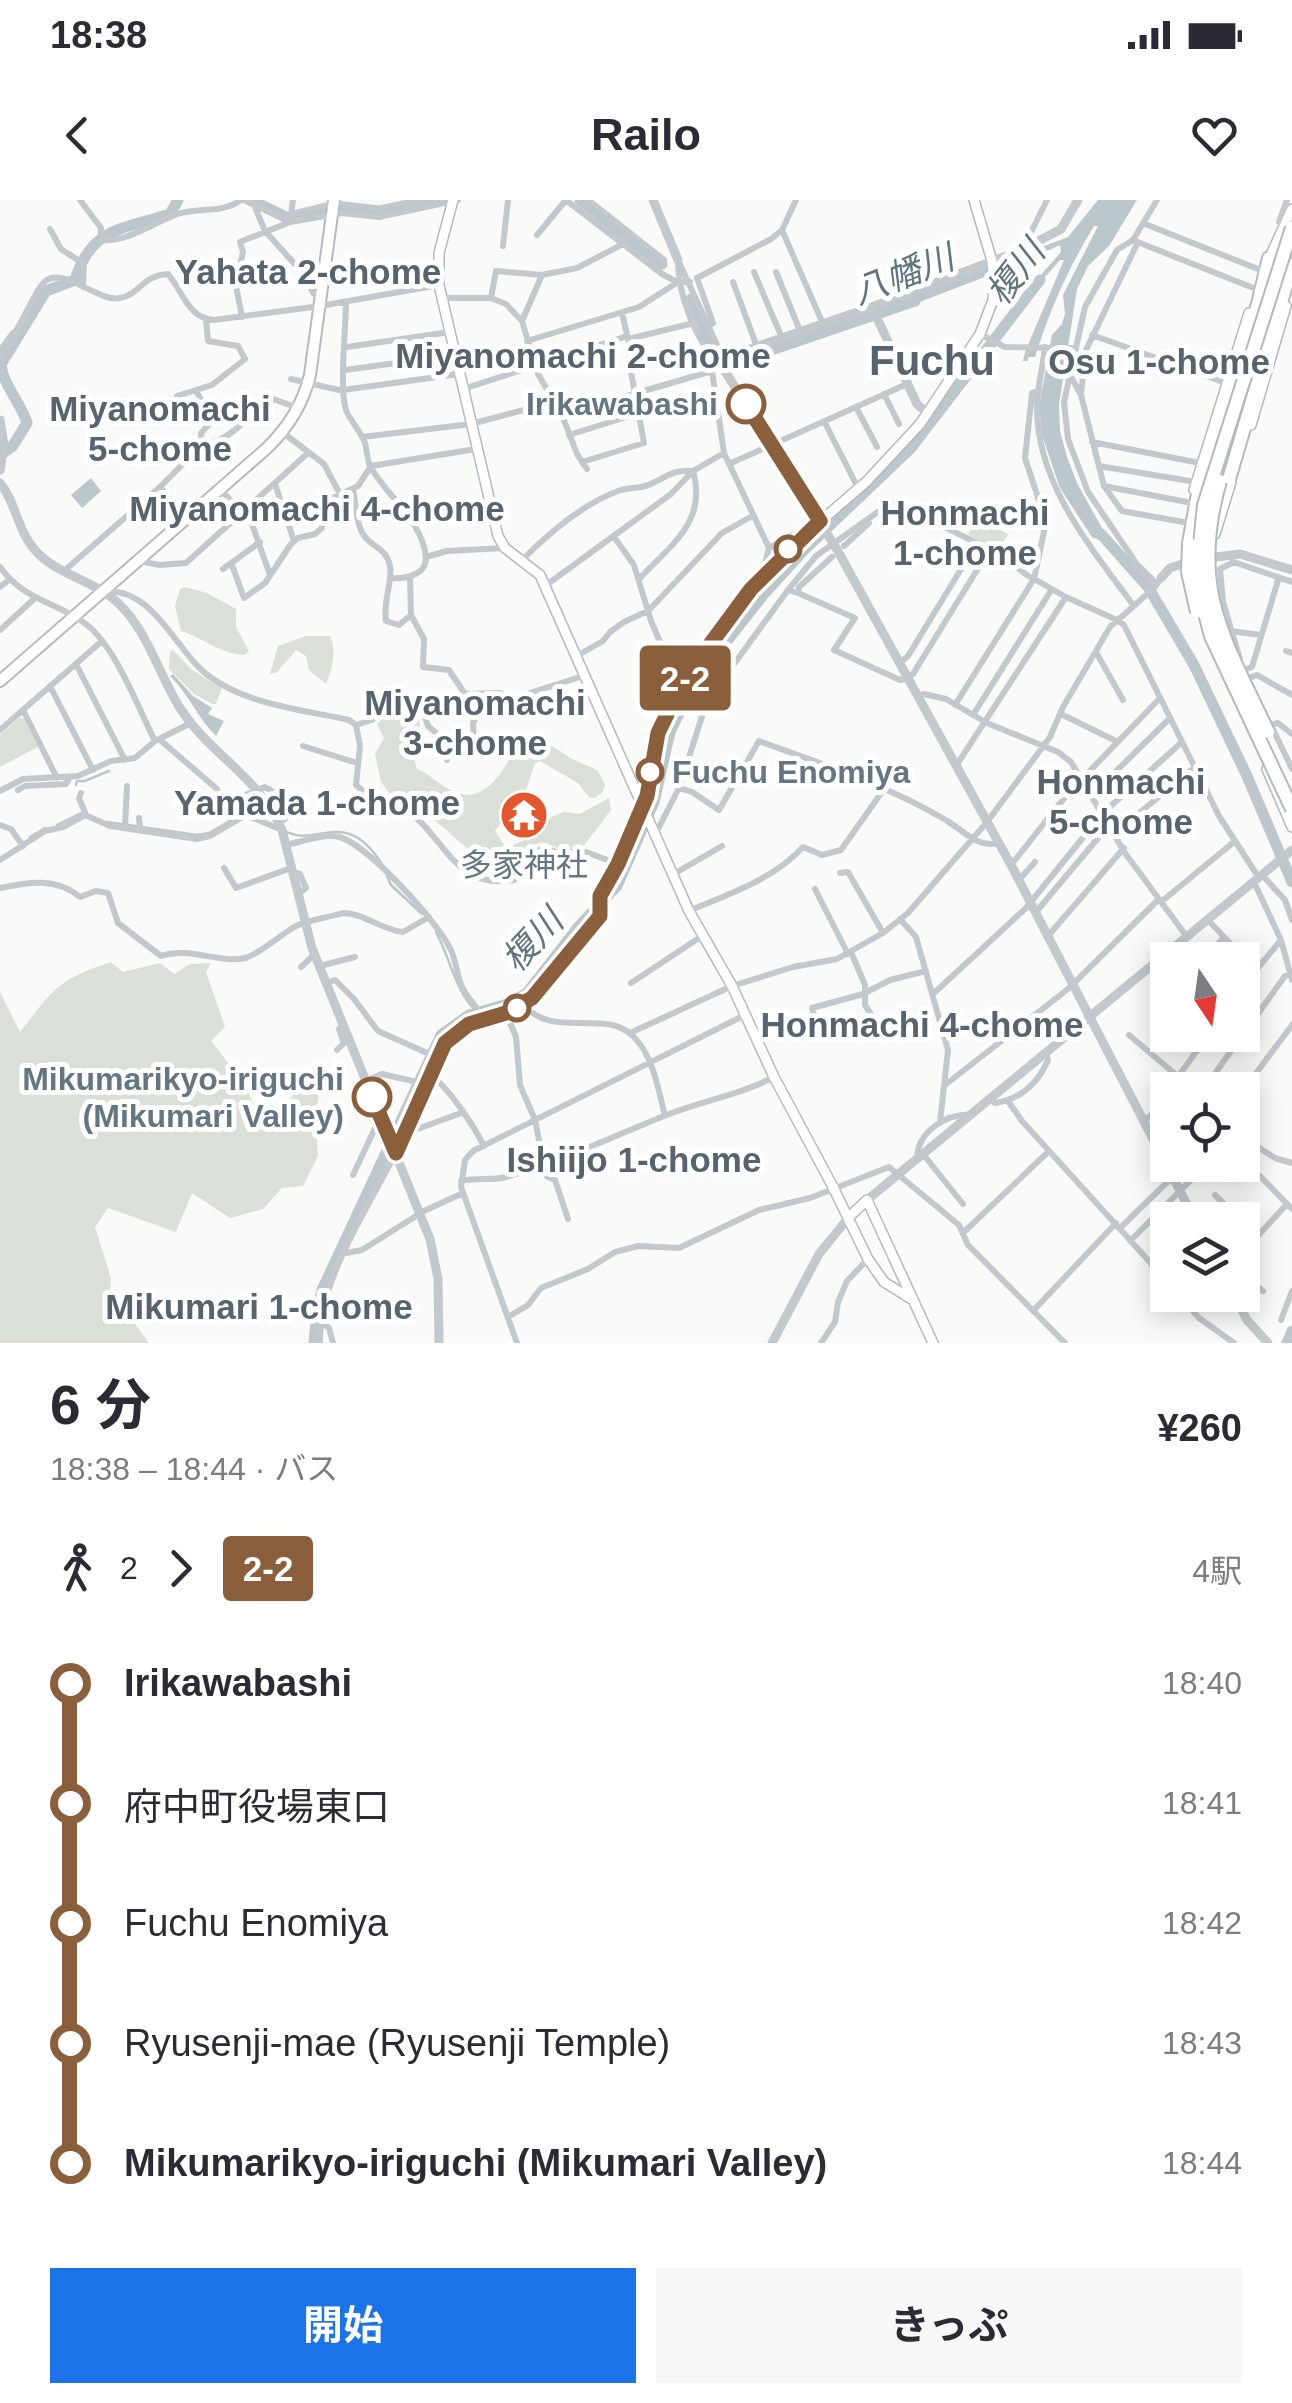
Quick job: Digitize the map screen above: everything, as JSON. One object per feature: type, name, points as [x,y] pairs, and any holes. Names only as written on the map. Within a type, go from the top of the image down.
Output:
[{"type":"highway","points":[[1240,674],[1212,636],[1202,602],[1198,545],[1210,482],[1288,227]]},
{"type":"highway","points":[[1292,255],[1219,484],[1209,528],[1207,566],[1221,633],[1292,787]]},
{"type":"highway","points":[[1240,674],[1208,638],[1197,612],[1188,572],[1188,544],[1197,500],[1252,326],[1266,265]]},
{"type":"highway","points":[[1292,265],[1213,538],[1214,589],[1240,674],[1264,728],[1292,810]]},
{"type":"highway","points":[[1264,728],[1292,819]]},
{"type":"main road","points":[[455,200],[439,253],[439,285],[498,536],[505,548],[540,575],[688,911],[732,986],[774,1077],[834,1186],[868,1258],[884,1282],[913,1300]]},
{"type":"main road","points":[[648,819],[647,796],[658,733],[693,665],[751,589],[858,488],[928,414],[984,336],[992,300],[992,268],[974,200]]},
{"type":"main road","points":[[0,681],[282,432],[298,408],[308,381],[333,206]]},
{"type":"main road","points":[[1292,210],[1288,227],[1256,288],[1200,464],[1189,524],[1189,561],[1205,635],[1292,827]]},
{"type":"main road","points":[[1213,557],[1216,529],[1268,374],[1288,285]]},
{"type":"main road","points":[[848,1216],[867,1200],[933,1343]]},
{"type":"street","points":[[80,200],[100,228],[101,240],[148,229],[175,215],[214,211],[242,200],[291,218]]},
{"type":"street","points":[[291,218],[293,200]]},
{"type":"street","points":[[242,317],[236,286],[243,252],[240,242],[291,218],[333,206],[378,208],[416,200]]},
{"type":"street","points":[[333,206],[379,217],[455,200]]},
{"type":"street","points":[[503,246],[508,200]]},
{"type":"street","points":[[537,234],[566,200],[678,282]]},
{"type":"street","points":[[589,200],[665,260]]},
{"type":"street","points":[[653,200],[718,347],[718,360],[712,371],[724,453],[769,548],[767,565],[751,589]]},
{"type":"street","points":[[709,326],[714,323],[697,283],[699,274],[747,254],[782,230],[796,200]]},
{"type":"street","points":[[1022,250],[1047,200]]},
{"type":"street","points":[[718,360],[992,268],[1061,229],[1078,200]]},
{"type":"street","points":[[1157,200],[1092,335],[1082,371],[1081,395],[1104,486],[1122,511],[1189,524]]},
{"type":"street","points":[[1286,200],[1279,222],[1288,227]]},
{"type":"street","points":[[255,206],[265,231],[301,271],[321,301]]},
{"type":"street","points":[[1145,224],[1266,265]]},
{"type":"street","points":[[50,229],[61,249],[84,264],[83,287]]},
{"type":"street","points":[[782,230],[823,324]]},
{"type":"street","points":[[1157,583],[1136,563],[1088,492],[1068,438],[1064,402],[1084,307],[1117,250],[1136,241],[1256,288]]},
{"type":"street","points":[[492,298],[496,270],[542,275],[577,268],[623,244]]},
{"type":"street","points":[[678,260],[678,282],[705,347],[718,360],[836,548],[1011,865],[1150,1133]]},
{"type":"street","points":[[754,272],[782,339]]},
{"type":"street","points":[[776,272],[801,332]]},
{"type":"street","points":[[0,352],[42,282],[51,277],[122,298],[132,294],[142,282],[168,274],[192,310],[206,319],[242,317],[321,301],[346,302],[439,285]]},
{"type":"street","points":[[522,321],[542,275]]},
{"type":"street","points":[[527,341],[622,313],[678,282],[690,282]]},
{"type":"street","points":[[733,282],[757,347]]},
{"type":"street","points":[[442,298],[492,298],[506,304],[522,321],[536,368],[562,414],[584,466],[644,443],[622,313]]},
{"type":"street","points":[[346,302],[343,390],[347,414],[362,437],[370,466],[414,527],[426,556],[425,565],[410,576],[390,578]]},
{"type":"street","points":[[872,307],[917,404],[928,414]]},
{"type":"street","points":[[178,396],[212,385],[245,358],[238,346],[208,341],[206,319]]},
{"type":"street","points":[[463,390],[628,338],[694,323]]},
{"type":"street","points":[[346,347],[450,332]]},
{"type":"street","points":[[1092,335],[1226,383]]},
{"type":"street","points":[[984,336],[996,344],[1073,348]]},
{"type":"street","points":[[1046,347],[1037,408],[1054,484],[1069,515],[1135,604]]},
{"type":"street","points":[[345,370],[455,355]]},
{"type":"street","points":[[562,414],[712,371]]},
{"type":"street","points":[[291,378],[343,390],[459,374]]},
{"type":"street","points":[[1070,375],[1081,395]]},
{"type":"street","points":[[729,464],[908,383]]},
{"type":"street","points":[[196,391],[213,420],[201,432],[202,445]]},
{"type":"street","points":[[956,704],[1034,579],[1046,522],[1025,458],[1032,394],[1040,391]]},
{"type":"street","points":[[884,394],[899,424]]},
{"type":"street","points":[[64,571],[202,445],[215,444],[255,412],[266,396],[298,408]]},
{"type":"street","points":[[362,437],[471,424],[554,402]]},
{"type":"street","points":[[856,407],[877,447]]},
{"type":"street","points":[[569,435],[639,413]]},
{"type":"street","points":[[0,420],[0,470]]},
{"type":"street","points":[[824,421],[858,488]]},
{"type":"street","points":[[282,432],[324,464],[341,496]]},
{"type":"street","points":[[1092,442],[1200,464]]},
{"type":"street","points":[[232,565],[244,598],[270,576],[294,541],[322,528],[325,502],[353,490],[370,466],[476,449]]},
{"type":"street","points":[[138,560],[160,565],[186,563],[308,453]]},
{"type":"street","points":[[545,586],[671,494],[693,471],[724,453]]},
{"type":"street","points":[[1100,466],[1196,482]]},
{"type":"street","points":[[523,559],[574,516],[604,498],[621,490],[647,486],[666,473],[693,471]]},
{"type":"street","points":[[640,578],[684,534],[697,494],[693,471]]},
{"type":"street","points":[[0,482],[10,496],[25,537],[43,559],[103,591],[132,618],[191,723],[258,788],[280,827],[304,924],[420,1214],[436,1265],[439,1343]]},
{"type":"street","points":[[274,484],[294,541]]},
{"type":"street","points":[[1104,486],[1192,502]]},
{"type":"street","points":[[160,487],[186,518]]},
{"type":"street","points":[[220,489],[245,512],[260,542],[270,576]]},
{"type":"street","points":[[353,490],[360,527],[388,560],[386,621],[399,624],[411,615]]},
{"type":"street","points":[[798,592],[836,548],[878,512],[896,504],[990,550],[1066,597],[1117,620],[1124,625],[1235,841],[1285,900],[1292,920]]},
{"type":"street","points":[[574,658],[604,642],[624,622],[648,611],[722,533],[752,516]]},
{"type":"street","points":[[769,548],[821,523]]},
{"type":"street","points":[[614,537],[640,578],[648,611],[675,677],[666,702],[668,709]]},
{"type":"street","points":[[223,569],[260,542]]},
{"type":"street","points":[[900,663],[977,543]]},
{"type":"street","points":[[426,556],[505,548]]},
{"type":"street","points":[[320,1343],[319,1322],[326,1295],[384,1177],[393,1147],[404,1134],[436,1056],[456,1032],[524,1004],[600,916],[600,896],[618,864],[648,819],[679,788],[707,701],[816,556],[836,548]]},
{"type":"street","points":[[788,590],[855,618],[834,650],[900,680],[908,678],[990,550]]},
{"type":"street","points":[[630,1033],[732,986],[793,967],[820,964],[850,953],[884,933],[930,890],[986,822],[1043,747],[1117,620],[1170,568],[1189,561],[1240,554],[1292,570]]},
{"type":"street","points":[[1240,674],[1218,574],[1223,566],[1234,562],[1292,582]]},
{"type":"street","points":[[0,567],[9,580],[34,599],[86,623],[102,641],[157,740],[217,788]]},
{"type":"street","points":[[410,576],[411,615],[424,638],[423,667],[449,670],[464,694]]},
{"type":"street","points":[[1240,674],[1252,666],[1278,577]]},
{"type":"street","points":[[0,586],[9,580]]},
{"type":"street","points":[[973,715],[1052,589]]},
{"type":"street","points":[[103,591],[115,590],[157,614],[212,679],[269,702],[349,720],[356,725],[360,746],[356,785],[363,792],[408,810],[441,850],[479,878],[514,880],[529,855],[542,847],[552,848],[563,856],[586,852],[618,864]]},
{"type":"street","points":[[956,766],[1066,597]]},
{"type":"street","points":[[0,630],[34,599]]},
{"type":"street","points":[[1230,631],[1261,635]]},
{"type":"street","points":[[0,730],[102,641]]},
{"type":"street","points":[[1096,652],[1122,700]]},
{"type":"street","points":[[76,664],[126,760]]},
{"type":"street","points":[[1240,674],[1257,675],[1292,695]]},
{"type":"street","points":[[474,748],[474,715],[488,704],[583,676]]},
{"type":"street","points":[[50,686],[93,770]]},
{"type":"street","points":[[356,725],[372,720],[395,702],[430,710],[464,694],[500,693],[509,698]]},
{"type":"street","points":[[918,696],[924,694],[956,704],[987,723],[1058,752],[1070,762],[1187,937]]},
{"type":"street","points":[[1011,865],[1081,778],[1160,698]]},
{"type":"street","points":[[422,709],[428,726],[442,738],[447,760]]},
{"type":"street","points":[[23,710],[57,778]]},
{"type":"street","points":[[1060,714],[1118,742]]},
{"type":"street","points":[[1092,796],[1170,718]]},
{"type":"street","points":[[0,791],[24,779],[70,777],[111,761],[126,760],[191,723]]},
{"type":"street","points":[[1292,734],[1278,723],[1264,728],[1292,768]]},
{"type":"street","points":[[679,788],[718,810],[759,741],[884,789],[946,820],[972,839],[989,845],[998,843]]},
{"type":"street","points":[[1033,907],[1102,814],[1182,742]]},
{"type":"street","points":[[303,746],[357,763]]},
{"type":"street","points":[[1115,833],[1194,767]]},
{"type":"street","points":[[18,790],[25,786],[66,784],[70,777]]},
{"type":"street","points":[[125,825],[127,786]]},
{"type":"street","points":[[216,807],[258,788]]},
{"type":"street","points":[[688,911],[754,884],[803,847],[822,855],[841,850],[884,789]]},
{"type":"street","points":[[81,793],[85,813],[110,826],[140,824],[197,839],[246,816],[280,827]]},
{"type":"street","points":[[0,860],[46,830],[63,827],[85,813]]},
{"type":"street","points":[[0,825],[11,829],[22,844]]},
{"type":"street","points":[[933,994],[1033,907],[1109,825]]},
{"type":"street","points":[[286,845],[339,837],[363,848],[430,918],[451,948],[461,985],[478,1006],[481,1019]]},
{"type":"street","points":[[945,1086],[1073,985],[1160,901],[1235,841]]},
{"type":"street","points":[[672,875],[722,846]]},
{"type":"street","points":[[1048,936],[1124,848]]},
{"type":"street","points":[[867,1200],[1292,850]]},
{"type":"street","points":[[1018,880],[1035,862]]},
{"type":"street","points":[[224,868],[236,888],[291,870]]},
{"type":"street","points":[[840,873],[848,872],[884,933]]},
{"type":"street","points":[[1216,1072],[1285,976],[1291,977],[1261,876]]},
{"type":"street","points":[[0,888],[34,881],[62,886],[80,897],[108,893],[118,923],[160,956],[173,952],[201,953],[242,959],[280,939],[292,927],[352,913],[372,924],[403,932],[430,918]]},
{"type":"street","points":[[816,890],[865,985],[863,994],[865,1005],[878,1026],[875,1038],[842,1038],[840,1029],[820,1035],[812,1008],[863,994],[890,980],[926,971]]},
{"type":"street","points":[[900,919],[916,937],[948,1050],[940,1122]]},
{"type":"street","points":[[1208,920],[1229,942]]},
{"type":"street","points":[[631,983],[702,936]]},
{"type":"street","points":[[1220,942],[1224,937]]},
{"type":"street","points":[[1260,965],[1281,940]]},
{"type":"street","points":[[301,967],[315,954]]},
{"type":"street","points":[[320,966],[355,957]]},
{"type":"street","points":[[326,983],[334,980],[378,1031],[436,1056]]},
{"type":"street","points":[[524,1004],[530,1012],[556,1022],[603,1024],[630,1033],[650,1062],[665,1116]]},
{"type":"street","points":[[506,1013],[516,1037],[520,1085],[535,1120],[546,1176],[555,1180],[568,1219]]},
{"type":"street","points":[[517,1343],[463,1193],[466,1160],[473,1151],[744,1015]]},
{"type":"street","points":[[337,1050],[344,1044],[339,1029],[343,1025]]},
{"type":"street","points":[[1257,1072],[1292,1025]]},
{"type":"street","points":[[1129,1034],[1172,1072]]},
{"type":"street","points":[[991,1100],[1008,1101],[1034,1084],[1048,1060],[1046,1054]]},
{"type":"street","points":[[366,1081],[382,1074],[413,1081]]},
{"type":"street","points":[[429,1074],[472,1123],[484,1146]]},
{"type":"street","points":[[461,1182],[480,1176],[502,1179],[584,1152],[665,1116],[774,1077]]},
{"type":"street","points":[[1008,1101],[1150,1262]]},
{"type":"street","points":[[404,1134],[461,1113]]},
{"type":"street","points":[[963,1204],[920,1156],[919,1144],[940,1122],[972,1115]]},
{"type":"street","points":[[1144,1121],[1150,1116]]},
{"type":"street","points":[[354,1175],[382,1120]]},
{"type":"street","points":[[1260,1149],[1292,1163]]},
{"type":"street","points":[[963,1233],[1049,1151]]},
{"type":"street","points":[[508,1316],[528,1305],[542,1288],[588,1269],[615,1252],[638,1246],[679,1248],[760,1210],[810,1198],[889,1167],[958,1225],[968,1245],[1065,1343]]},
{"type":"street","points":[[384,1177],[395,1172],[406,1178]]},
{"type":"street","points":[[1260,1176],[1290,1206],[1260,1234]]},
{"type":"street","points":[[1032,1312],[1166,1182]]},
{"type":"street","points":[[1175,1182],[1186,1202]]},
{"type":"street","points":[[1130,1240],[1188,1182]]},
{"type":"street","points":[[346,1253],[362,1250],[463,1193]]},
{"type":"street","points":[[1216,1196],[1222,1202]]},
{"type":"street","points":[[772,1343],[819,1254],[848,1216]]},
{"type":"street","points":[[821,1343],[835,1322],[838,1302],[848,1281],[868,1258]]},
{"type":"street","points":[[1280,1320],[1292,1291]]},
{"type":"street","points":[[1194,1312],[1218,1340],[1234,1343]]},
{"type":"street","points":[[1243,1312],[1268,1343]]},
{"type":"street","points":[[319,1322],[329,1328],[333,1343]]},
{"type":"shaded area","points":[[1098,200],[1137,200],[1109,246],[1088,266],[1077,289],[1059,404],[1060,431],[1077,483],[1112,546],[1092,537],[1060,488],[1042,435],[1039,407],[1052,335],[1065,314],[1063,295],[1098,226],[1094,226],[1076,258],[1035,357],[1028,357],[1028,361],[1023,361],[1025,352],[1064,260],[1032,292],[1028,290],[1061,252],[1060,245],[904,308],[902,300],[1068,237]]},
{"type":"shaded area","points":[[91,478],[101,491],[82,508],[71,495]]},
{"type":"shaded area","points":[[976,518],[1008,534],[999,550],[968,535]]},
{"type":"shaded area","points":[[180,589],[207,593],[236,609],[236,627],[249,651],[244,655],[227,652],[181,631],[175,606]]},
{"type":"shaded area","points":[[306,636],[330,636],[333,660],[326,684],[309,670],[306,656],[296,650],[277,672],[270,674],[278,646]]},
{"type":"shaded area","points":[[173,650],[192,670],[222,688],[216,704],[194,694],[169,669]]},
{"type":"shaded area","points":[[173,674],[193,696],[212,708],[208,714],[224,721],[216,736],[170,676]]},
{"type":"shaded area","points":[[394,709],[408,710],[419,719],[422,745],[414,758],[417,769],[464,795],[487,788],[525,736],[534,744],[551,746],[598,771],[605,785],[594,798],[578,783],[540,761],[535,763],[525,793],[495,831],[506,848],[529,838],[553,816],[564,812],[580,814],[609,798],[611,810],[582,848],[564,853],[539,843],[529,851],[515,875],[501,878],[429,815],[393,798],[381,782],[375,754],[384,738],[377,724]]},
{"type":"shaded area","points":[[19,718],[24,719],[38,747],[0,767],[0,735]]},
{"type":"shaded area","points":[[111,962],[123,972],[160,963],[174,974],[190,964],[211,963],[206,972],[225,1027],[211,1041],[243,1082],[260,1117],[289,1103],[303,1070],[322,1074],[315,1119],[318,1156],[303,1186],[282,1188],[263,1209],[230,1218],[192,1193],[176,1232],[108,1208],[95,1227],[111,1278],[110,1290],[149,1343],[0,1343],[0,992],[20,1032],[58,988],[79,974]]},
{"type":"waterway","name":"八幡川","points":[[0,455],[12,447],[27,423],[1,364],[46,291],[75,280],[90,249],[100,240],[170,214],[178,200]]},
{"type":"waterway","name":"八幡川","points":[[251,200],[288,218],[336,208],[379,213],[439,200]]},
{"type":"waterway","name":"八幡川","points":[[580,200],[662,264]]},
{"type":"waterway","name":"榎川","points":[[314,1343],[322,1290],[441,1035],[469,1015],[511,1003],[527,993],[580,925],[617,886],[654,802],[670,732],[693,684],[804,550],[911,448],[1040,280]]},
{"type":"waterway","name":"八幡川","points":[[691,299],[710,341]]},
{"type":"waterway","name":"八幡川","points":[[742,360],[915,301]]},
{"type":"waterway","points":[[1101,534],[1148,587],[1194,665],[1292,882]]},
{"type":"waterway","points":[[76,785],[77,781],[109,771]]},
{"type":"waterway","points":[[107,822],[197,835],[209,833],[247,811],[265,820]]},
{"type":"waterway","points":[[57,825],[81,813]]},
{"type":"waterway","points":[[30,837],[45,828]]},
{"type":"waterway","points":[[285,831],[297,835],[343,832],[355,836],[382,864]]},
{"type":"waterway","points":[[387,876],[391,885],[422,914]]},
{"type":"waterway","points":[[436,932],[457,982],[474,1009]]},
{"type":"waterway","points":[[1287,1343],[1292,1331]]},
{"type":"bus line","name":"2-2","points":[[372,1097],[396,1153],[445,1043],[469,1024],[506,1013],[532,998],[600,916],[600,896],[647,796],[658,733],[683,681],[751,589],[820,521],[746,404]]},
{"type":"place","name":"Irikawabashi","points":[[746,404]]},
{"type":"place","name":"Fuchu Enomiya","points":[[650,772]]},
{"type":"place","name":"多家神社","points":[[524,815]]},
{"type":"place","name":"Mikumarikyo-iriguchi (Mikumari Valley)","points":[[372,1097]]},
{"type":"district","name":"Yahata 2-chome","points":[[308,271]]},
{"type":"district","name":"Miyanomachi 2-chome","points":[[583,355]]},
{"type":"district","name":"Fuchu","points":[[932,360]]},
{"type":"district","name":"Osu 1-chome","points":[[1159,361]]},
{"type":"district","name":"Miyanomachi 5-chome","points":[[160,428]]},
{"type":"district","name":"Miyanomachi 4-chome","points":[[317,508]]},
{"type":"district","name":"Honmachi 1-chome","points":[[965,532]]},
{"type":"district","name":"Miyanomachi 3-chome","points":[[475,722]]},
{"type":"district","name":"Honmachi 5-chome","points":[[1121,801]]},
{"type":"district","name":"Yamada 1-chome","points":[[317,802]]},
{"type":"district","name":"Honmachi 4-chome","points":[[922,1024]]},
{"type":"district","name":"Ishiijo 1-chome","points":[[634,1159]]},
{"type":"district","name":"Mikumari 1-chome","points":[[259,1306]]}]
